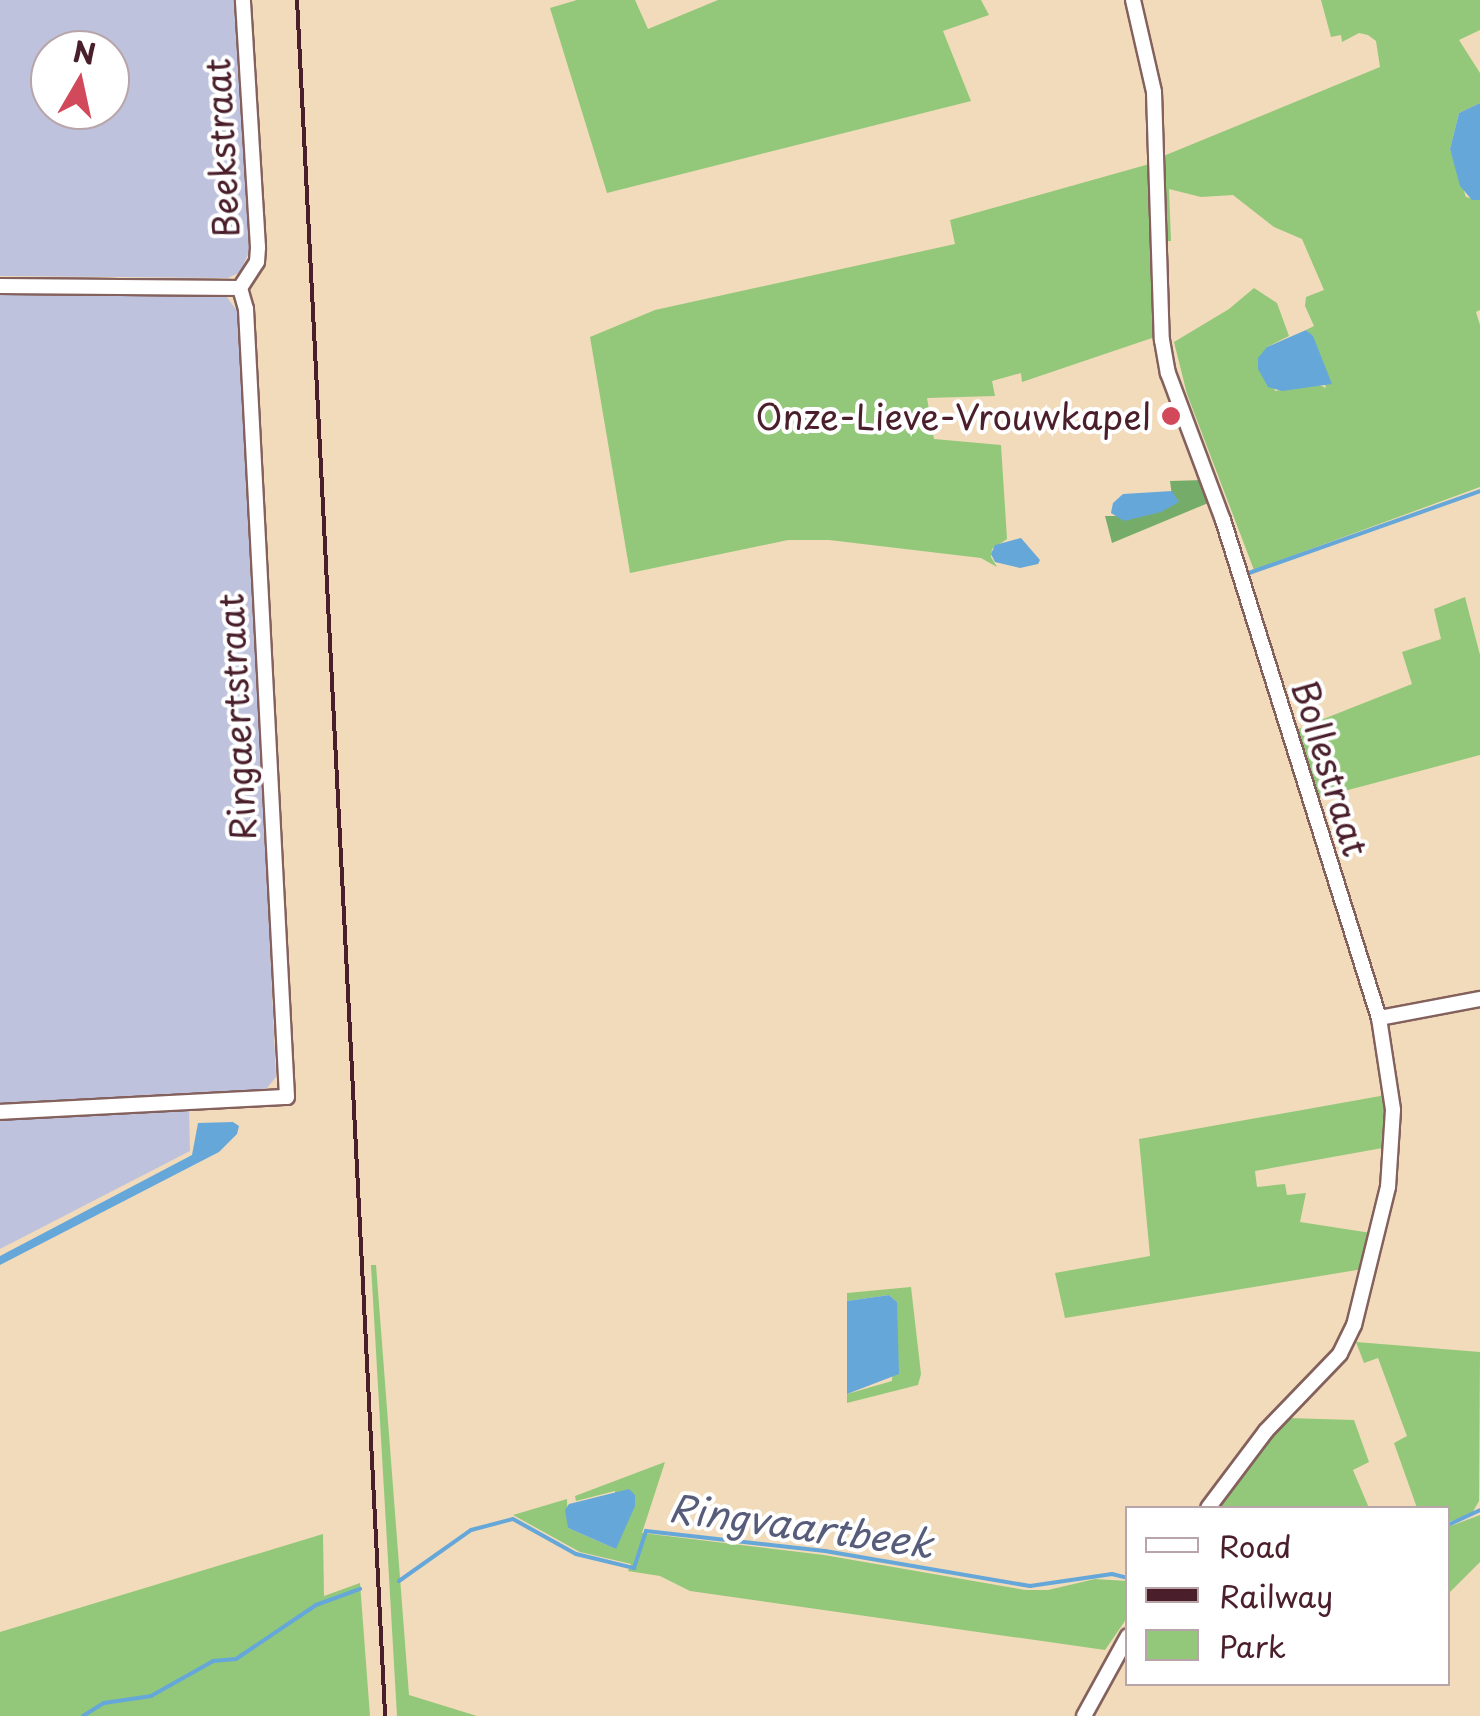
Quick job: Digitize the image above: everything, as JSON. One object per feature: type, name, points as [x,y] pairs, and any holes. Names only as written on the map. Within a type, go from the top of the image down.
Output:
[{"type":"street","name":"Beekstraat","points":[[240,288],[256,262],[258,247],[243,0]]},
{"type":"street","name":"Bollestraat","points":[[1133,0],[1154,92],[1162,340],[1168,373],[1223,520],[1379,1018],[1394,1110],[1394,1148],[1354,1325],[1340,1354],[1266,1431],[1210,1506]]},
{"type":"street","points":[[0,286],[240,288]]},
{"type":"street","name":"Ringaertstraat","points":[[0,1112],[287,1097],[246,310],[240,288]]},
{"type":"street","points":[[1379,1018],[1480,998]]},
{"type":"street","points":[[1084,1716],[1125,1641]]},
{"type":"shaded area","points":[[0,0],[237,0],[251,248],[240,272],[228,278],[0,276]]},
{"type":"shaded area","points":[[212,292],[226,296],[241,316],[276,1077],[267,1088],[252,1093],[0,1104],[0,293]]},
{"type":"shaded area","points":[[189,1110],[190,1151],[0,1249],[0,1119]]},
{"type":"green space","points":[[577,0],[635,0],[648,29],[718,0],[981,0],[989,15],[943,31],[971,101],[607,193],[550,8]]},
{"type":"green space","points":[[1321,0],[1480,0],[1480,30],[1459,40],[1480,73],[1480,103],[1459,113],[1450,149],[1466,197],[1480,200],[1480,310],[1476,312],[1480,325],[1480,487],[1254,570],[1187,394],[1174,342],[1229,309],[1254,288],[1277,303],[1289,336],[1267,347],[1275,391],[1315,383],[1326,388],[1313,337],[1306,330],[1314,326],[1305,306],[1306,297],[1324,290],[1302,239],[1274,227],[1233,195],[1201,197],[1169,189],[1171,241],[1166,241],[1161,157],[1380,67],[1376,41],[1368,35],[1359,33],[1342,42],[1341,35],[1331,37]]},
{"type":"green space","points":[[1153,163],[1155,337],[1022,382],[1021,373],[992,381],[995,396],[927,398],[934,439],[1001,445],[1007,539],[992,549],[991,557],[997,567],[981,558],[829,540],[788,540],[630,573],[590,337],[655,310],[955,244],[950,220]]},
{"type":"green space","points":[[1204,480],[1213,501],[1112,543],[1105,516],[1129,516],[1172,496],[1170,481]]},
{"type":"green space","points":[[1465,597],[1480,655],[1480,755],[1318,798],[1298,729],[1412,684],[1402,652],[1441,639],[1434,609]]},
{"type":"green space","points":[[1386,1095],[1388,1147],[1255,1171],[1257,1187],[1285,1184],[1287,1195],[1306,1193],[1300,1222],[1371,1233],[1363,1269],[1065,1318],[1055,1273],[1150,1256],[1139,1139]]},
{"type":"green space","points":[[371,1265],[376,1265],[409,1695],[477,1716],[397,1716]]},
{"type":"green space","points":[[911,1287],[921,1374],[918,1385],[847,1403],[847,1394],[892,1381],[897,1302],[889,1295],[847,1301],[847,1293]]},
{"type":"green space","points":[[1356,1342],[1480,1352],[1479,1501],[1471,1515],[1450,1521],[1450,1506],[1416,1506],[1394,1443],[1407,1436],[1378,1358],[1364,1363]]},
{"type":"green space","points":[[1287,1418],[1354,1420],[1369,1462],[1353,1470],[1368,1506],[1216,1506]]},
{"type":"green space","points":[[665,1462],[642,1533],[824,1555],[1025,1590],[1048,1590],[1095,1579],[1125,1581],[1125,1621],[1105,1650],[690,1591],[660,1576],[628,1571],[631,1564],[580,1552],[513,1515],[567,1499],[568,1528],[616,1549],[615,1491],[576,1501],[575,1496]]},
{"type":"green space","points":[[1480,1515],[1480,1562],[1450,1592],[1450,1526]]},
{"type":"green space","points":[[323,1534],[324,1596],[360,1583],[370,1716],[0,1716],[0,1632]]},
{"type":"water","points":[[1480,103],[1480,200],[1472,200],[1460,186],[1450,149],[1459,113]]},
{"type":"water","points":[[1306,330],[1313,336],[1332,384],[1282,391],[1268,387],[1258,369],[1258,358],[1267,347]]},
{"type":"water","points":[[1172,491],[1179,502],[1161,512],[1124,521],[1111,513],[1113,503],[1123,494]]},
{"type":"water","points":[[1021,538],[1040,560],[1038,564],[1020,568],[995,562],[991,554],[995,545]]},
{"type":"water","points":[[233,1122],[239,1126],[237,1134],[219,1152],[0,1265],[0,1256],[192,1155],[198,1123]]},
{"type":"water","points":[[889,1295],[897,1302],[899,1374],[847,1394],[847,1301]]},
{"type":"water","points":[[629,1489],[635,1495],[635,1506],[616,1549],[568,1528],[565,1510],[569,1504]]},
{"type":"waterway","points":[[1249,573],[1480,491]]},
{"type":"waterway","name":"Ringvaartbeek","points":[[1450,1524],[1480,1510]]},
{"type":"waterway","name":"Ringvaartbeek","points":[[399,1581],[471,1530],[513,1519],[576,1554],[634,1568],[646,1531],[825,1551],[1030,1586],[1112,1574],[1125,1577]]},
{"type":"waterway","points":[[83,1716],[104,1703],[151,1696],[213,1661],[236,1659],[316,1605],[360,1589]]},
{"type":"railway","points":[[297,0],[385,1716]]},
{"type":"place","name":"Onze-Lieve-Vrouwkapel","points":[[1171,416]]}]
